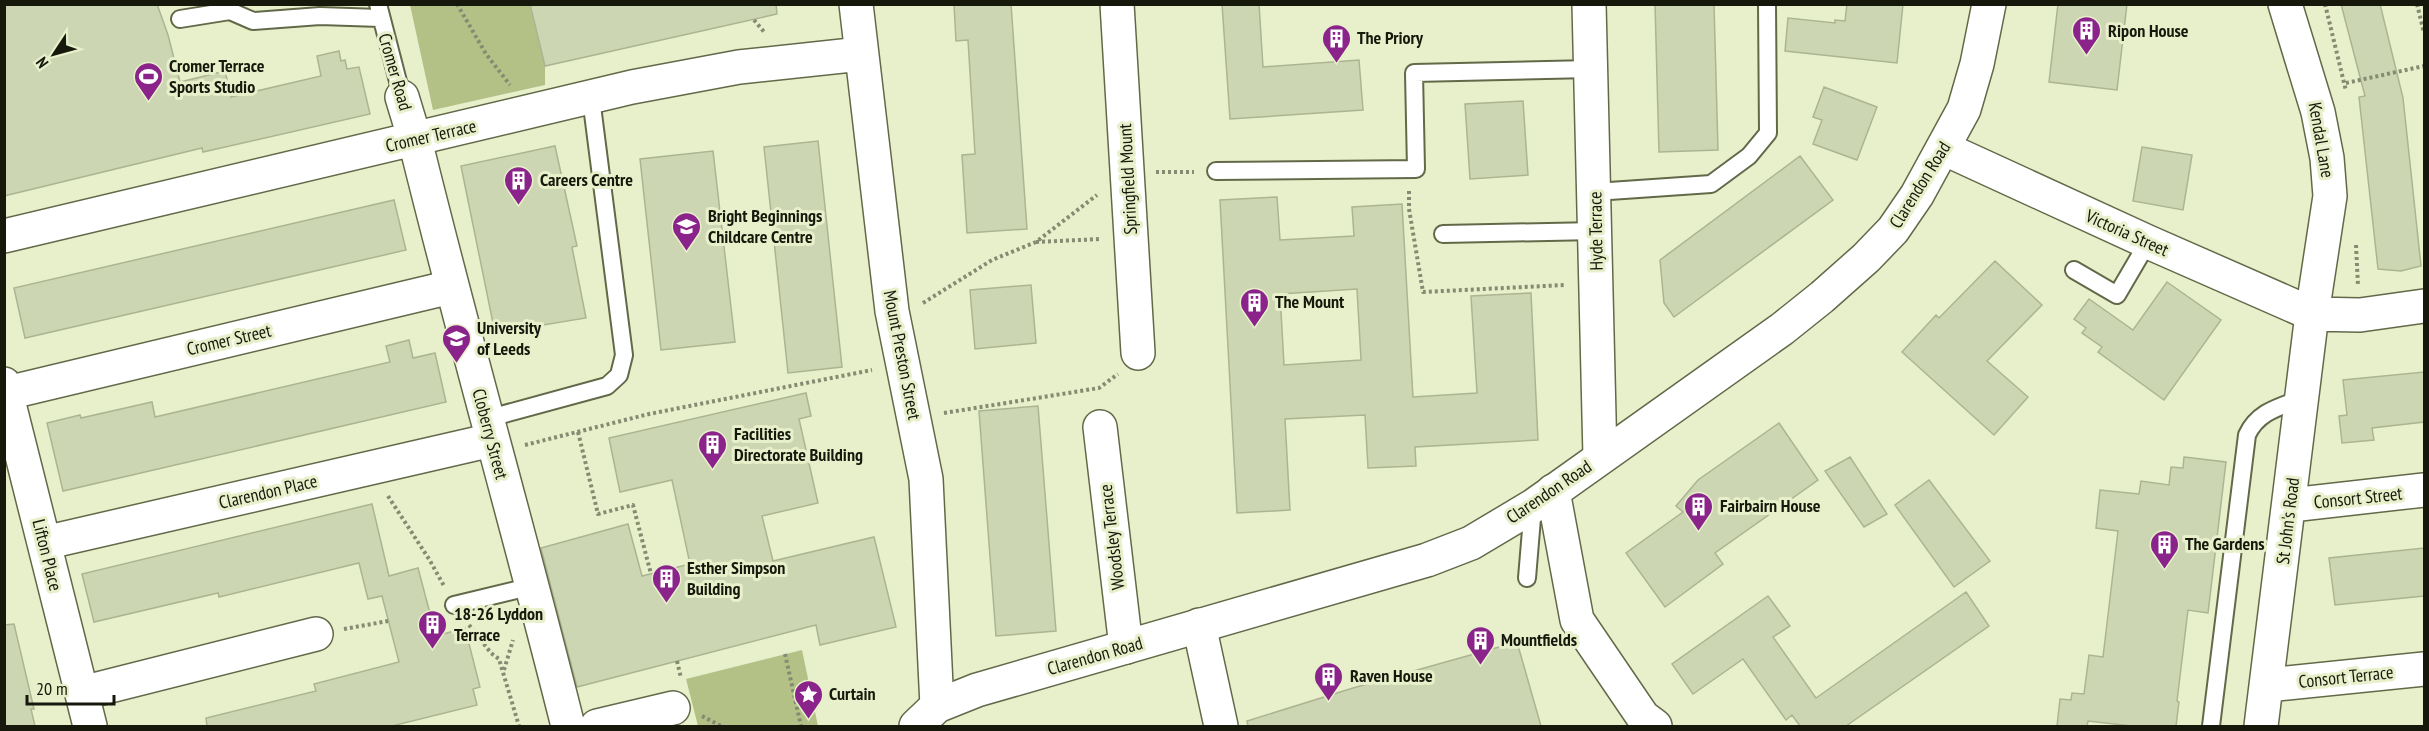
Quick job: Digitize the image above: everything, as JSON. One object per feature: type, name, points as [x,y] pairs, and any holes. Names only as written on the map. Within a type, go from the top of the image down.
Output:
[{"type":"street","name":"Mount Preston Street","points":[[856,4],[892,311],[926,479],[926,716]]},
{"type":"street","name":"Springfield Mount","points":[[1117,4],[1138,353]]},
{"type":"street","name":"Hyde Terrace","points":[[1589,4],[1600,457]]},
{"type":"street","name":"Clarendon Road","points":[[926,716],[977,690],[1427,560],[1471,543],[1543,498],[1782,329],[1822,297],[1893,230],[1917,195],[1964,109],[1977,64],[1989,4]]},
{"type":"street","name":"Kendal Lane","points":[[2285,4],[2318,112],[2327,158],[2330,196],[2312,314]]},
{"type":"street","name":"Cromer Terrace","points":[[4,236],[632,87],[739,67],[861,54]]},
{"type":"street","name":"Cromer Road","points":[[402,97],[415,140]]},
{"type":"street","name":"Cloberry Street","points":[[415,140],[451,287],[533,586],[568,726]]},
{"type":"street","name":"Victoria Street","points":[[1943,148],[2312,314]]},
{"type":"street","name":"Cromer Street","points":[[6,388],[451,287]]},
{"type":"street","points":[[2312,314],[2360,315],[2424,306]]},
{"type":"street","name":"St John's Road","points":[[2261,726],[2312,314]]},
{"type":"street","name":"Lifton Place","points":[[6,388],[90,726]]},
{"type":"street","name":"Woodsley Terrace","points":[[1100,427],[1126,647]]},
{"type":"street","name":"Clarendon Place","points":[[45,543],[491,437]]},
{"type":"street","name":"Consort Street","points":[[2290,505],[2424,490]]},
{"type":"street","points":[[1543,498],[1577,620],[1643,717],[1654,726]]},
{"type":"street","points":[[1199,625],[1221,726]]},
{"type":"street","points":[[82,693],[316,634]]},
{"type":"street","name":"Consort Terrace","points":[[2267,685],[2424,669]]},
{"type":"street","points":[[597,726],[673,708]]},
{"type":"lane","points":[[1595,192],[1712,184],[1749,156],[1768,133],[1767,4]]},
{"type":"lane","points":[[180,19],[231,8],[254,21],[379,11]]},
{"type":"lane","name":"Cromer Road","points":[[379,11],[402,97]]},
{"type":"lane","points":[[1216,171],[1416,169],[1414,73],[1591,69]]},
{"type":"lane","points":[[491,437],[607,386],[619,375],[624,355],[591,98]]},
{"type":"lane","points":[[1443,234],[1596,231]]},
{"type":"lane","points":[[2074,270],[2117,295],[2148,242]]},
{"type":"lane","points":[[2211,726],[2247,435],[2252,424],[2262,414],[2303,398]]},
{"type":"lane","points":[[1527,578],[1543,498]]},
{"type":"lane","points":[[454,605],[533,586]]},
{"type":"path","points":[[457,4],[486,54],[531,112]]},
{"type":"path","points":[[2417,4],[2424,33]]},
{"type":"path","points":[[2346,83],[2424,66]]},
{"type":"path","points":[[892,311],[914,309],[992,260],[1036,242],[1127,172],[1216,171]]},
{"type":"path","points":[[1409,209],[1423,292],[1597,284]]},
{"type":"path","points":[[1036,242],[1131,237]]},
{"type":"path","points":[[913,418],[1099,388],[1120,372],[1138,353]]},
{"type":"path","points":[[491,437],[578,432],[650,414],[858,374],[901,363]]},
{"type":"path","points":[[578,432],[598,514],[633,505],[651,574]]},
{"type":"path","points":[[316,634],[388,621]]},
{"type":"path","points":[[785,654],[801,726]]},
{"type":"green space","points":[[410,5],[530,5],[545,66],[545,85],[433,110]]},
{"type":"green space","points":[[802,650],[818,726],[698,726],[686,679]]},
{"type":"building","points":[[4,4],[157,4],[180,82],[225,71],[231,97],[321,76],[317,56],[339,51],[341,61],[345,60],[347,69],[359,67],[370,114],[203,152],[202,148],[4,196]]},
{"type":"building","points":[[530,4],[776,4],[777,14],[545,66]]},
{"type":"building","points":[[954,4],[1011,4],[1027,229],[967,233],[962,155],[975,154],[968,40],[956,41]]},
{"type":"building","name":"The Priory","points":[[1222,4],[1259,4],[1263,67],[1359,60],[1363,110],[1230,119]]},
{"type":"building","points":[[1655,4],[1714,4],[1718,150],[1659,152]]},
{"type":"building","points":[[1847,4],[1903,4],[1897,63],[1785,51],[1788,18],[1835,23],[1835,20],[1845,21]]},
{"type":"building","name":"Ripon House","points":[[2058,4],[2127,4],[2117,90],[2049,82]]},
{"type":"building","points":[[2341,4],[2380,4],[2403,98],[2421,266],[2401,271],[2378,269],[2359,97],[2365,96]]},
{"type":"building","points":[[1824,87],[1877,107],[1857,160],[1813,144],[1822,120],[1813,117]]},
{"type":"building","points":[[1523,101],[1528,175],[1470,179],[1465,104]]},
{"type":"building","points":[[818,141],[842,367],[788,373],[764,147]]},
{"type":"building","points":[[555,146],[577,246],[572,247],[586,318],[495,333],[461,166]]},
{"type":"building","points":[[2142,147],[2192,155],[2183,210],[2133,201]]},
{"type":"building","name":"Bright Beginnings Childcare Centre","points":[[713,151],[735,342],[661,350],[640,159]]},
{"type":"building","points":[[1800,156],[1833,200],[1674,317],[1664,303],[1660,260]]},
{"type":"building","name":"The Mount","points":[[1277,197],[1280,240],[1354,236],[1352,207],[1402,204],[1413,397],[1477,393],[1471,296],[1531,293],[1538,440],[1415,447],[1416,466],[1368,468],[1365,415],[1285,419],[1290,510],[1237,513],[1220,200]],"holes":[[[1357,289],[1361,360],[1284,365],[1280,294]]]},
{"type":"building","points":[[394,200],[406,250],[25,338],[14,288]]},
{"type":"building","points":[[1995,261],[2042,305],[1987,361],[2028,397],[1994,435],[1902,352],[1936,315],[1939,318]]},
{"type":"building","points":[[2167,282],[2221,320],[2164,400],[2098,352],[2102,347],[2082,333],[2086,328],[2074,319],[2089,299],[2133,330]]},
{"type":"building","points":[[1031,285],[1036,343],[975,349],[970,290]]},
{"type":"building","points":[[409,340],[413,358],[435,353],[446,402],[63,491],[47,423],[152,402],[155,417],[390,362],[386,346]]},
{"type":"building","points":[[2424,372],[2424,422],[2372,428],[2374,440],[2342,443],[2339,416],[2347,415],[2343,380]]},
{"type":"building","points":[[806,393],[811,416],[799,419],[818,503],[762,516],[773,561],[874,537],[896,627],[820,645],[816,625],[577,687],[541,548],[628,524],[642,576],[690,564],[672,480],[620,492],[609,438]]},
{"type":"building","points":[[1038,406],[1056,631],[996,636],[979,411]]},
{"type":"building","name":"Fairbairn House","points":[[1779,423],[1818,480],[1715,553],[1723,564],[1665,607],[1626,553],[1683,512],[1676,506],[1698,480]]},
{"type":"building","points":[[1850,457],[1887,514],[1864,527],[1825,471]]},
{"type":"building","name":"The Gardens","points":[[2184,457],[2226,462],[2208,613],[2188,610],[2176,726],[2132,726],[2088,721],[2087,726],[2057,726],[2060,699],[2071,700],[2072,693],[2084,694],[2089,655],[2103,657],[2118,531],[2096,528],[2100,490],[2139,494],[2141,481],[2169,485],[2171,467],[2183,468]]},
{"type":"building","points":[[1929,480],[1990,561],[1954,587],[1895,505]]},
{"type":"building","points":[[372,504],[389,576],[418,568],[436,636],[465,628],[480,687],[473,689],[477,705],[392,726],[207,726],[206,718],[316,691],[314,684],[399,662],[382,596],[368,599],[359,563],[219,597],[218,593],[94,622],[82,574]]},
{"type":"building","points":[[2424,548],[2424,596],[2335,605],[2329,558]]},
{"type":"building","points":[[1966,592],[1989,626],[1846,726],[1800,726],[1792,715],[1786,720],[1743,659],[1693,694],[1672,664],[1768,596],[1790,626],[1773,637],[1816,698]]},
{"type":"building","points":[[14,624],[34,709],[31,709],[35,726],[4,726],[4,625]]},
{"type":"building","name":"Mountfields","points":[[1517,642],[1541,726],[1248,726],[1247,721],[1353,688]]},
{"type":"place","name":"Ripon House","points":[[2087,56]]},
{"type":"place","name":"The Priory","points":[[1336,64]]},
{"type":"place","name":"Cromer Terrace Sports Studio","points":[[148,102]]},
{"type":"place","name":"Careers Centre","points":[[519,206]]},
{"type":"place","name":"Bright Beginnings Childcare Centre","points":[[687,252]]},
{"type":"place","name":"The Mount","points":[[1254,328]]},
{"type":"place","name":"University of Leeds","points":[[456,364]]},
{"type":"place","name":"Facilities Directorate Building","points":[[713,470]]},
{"type":"place","name":"Fairbairn House","points":[[1699,532]]},
{"type":"place","name":"The Gardens","points":[[2164,570]]},
{"type":"place","name":"Esther Simpson Building","points":[[666,604]]},
{"type":"place","name":"18-26 Lyddon Terrace","points":[[433,650]]},
{"type":"place","name":"Mountfields","points":[[1480,666]]},
{"type":"place","name":"Raven House","points":[[1329,702]]},
{"type":"place","name":"Curtain","points":[[808,720]]}]
